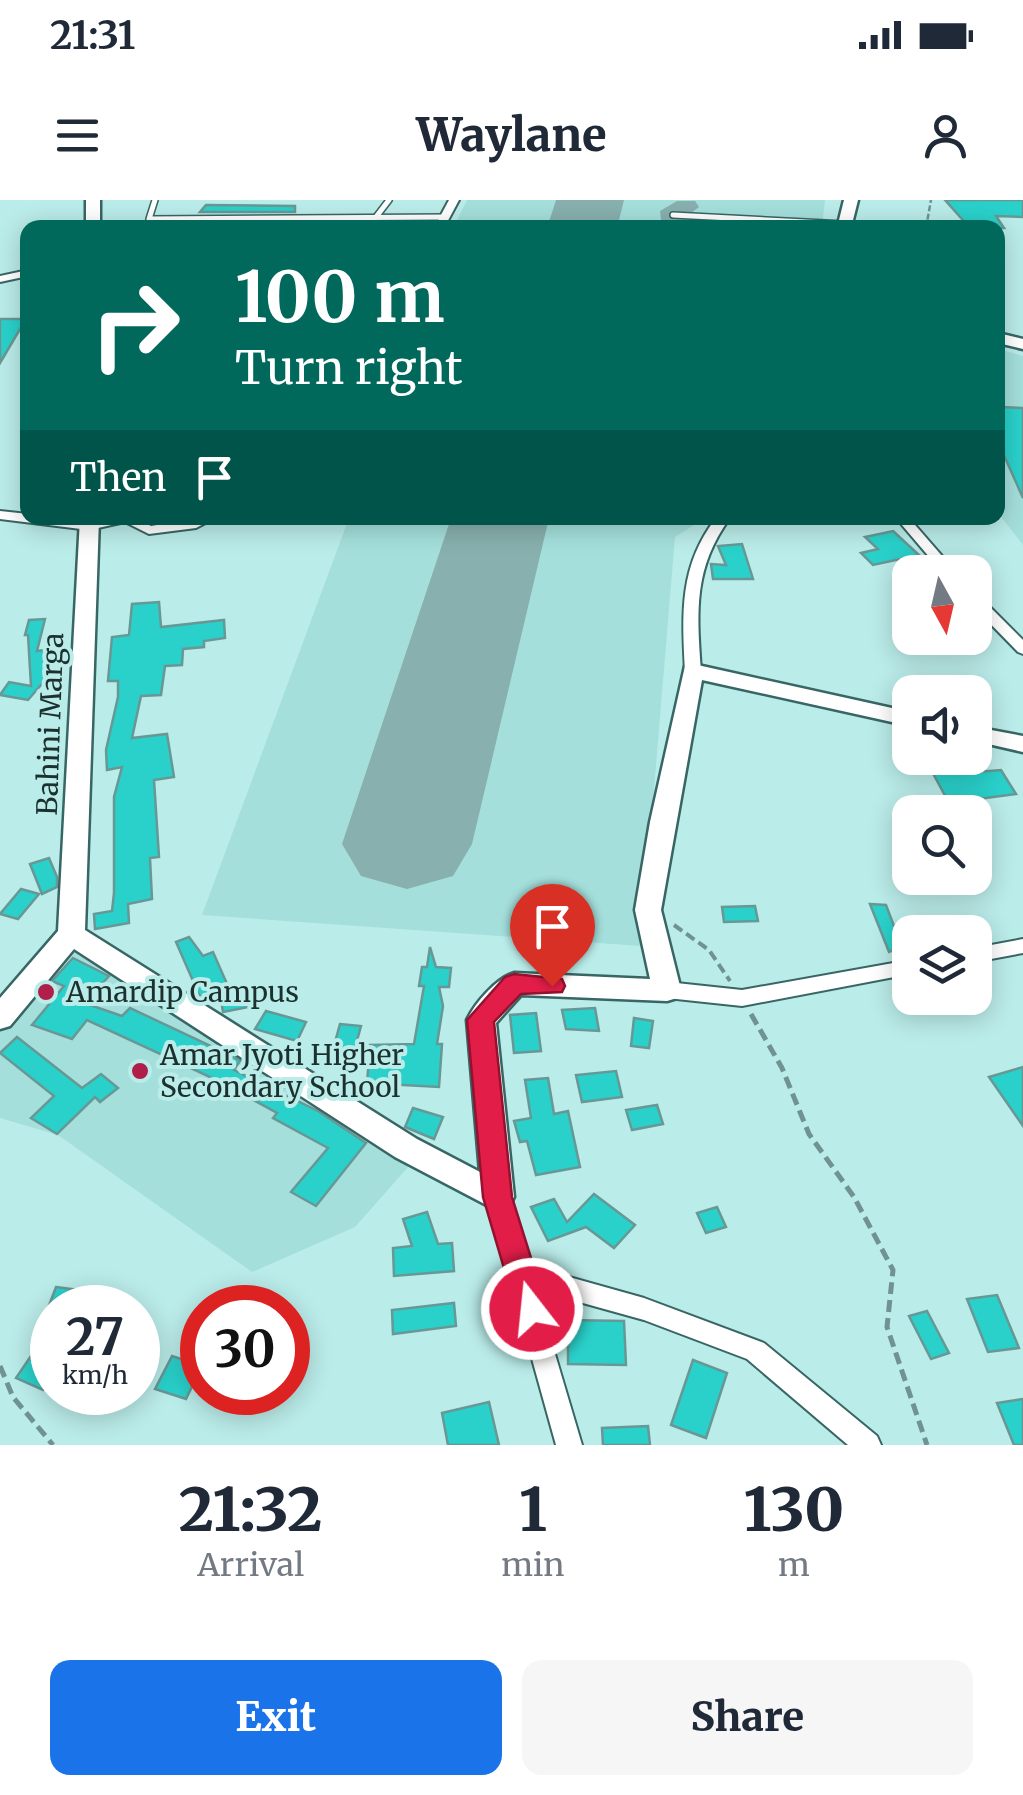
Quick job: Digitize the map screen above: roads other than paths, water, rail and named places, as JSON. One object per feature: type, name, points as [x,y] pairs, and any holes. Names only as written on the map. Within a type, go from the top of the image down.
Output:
[{"type":"street","name":"Bahini Marga","points":[[72,934],[89,525]]},
{"type":"street","points":[[139,525],[149,530],[188,525]]},
{"type":"street","points":[[666,990],[648,910],[693,672],[688,594],[706,535],[716,525]]},
{"type":"street","points":[[908,525],[934,555]]},
{"type":"street","points":[[992,617],[1023,649]]},
{"type":"street","points":[[693,672],[892,715]]},
{"type":"street","points":[[992,738],[1023,744]]},
{"type":"street","points":[[0,1018],[72,934],[406,1148],[498,1197]]},
{"type":"street","points":[[992,952],[1023,946]]},
{"type":"street","points":[[569,1445],[498,1197],[480,1020],[514,984],[666,990],[742,998],[892,970]]},
{"type":"street","points":[[522,1275],[644,1309],[754,1351],[868,1445]]},
{"type":"lane","points":[[376,217],[389,200]]},
{"type":"lane","points":[[673,215],[751,220]]},
{"type":"lane","points":[[291,220],[416,220]]},
{"type":"place","name":"Amardip Campus","points":[[46,992]]},
{"type":"place","name":"Amar Jyoti Higher Secondary School","points":[[140,1071]]}]
